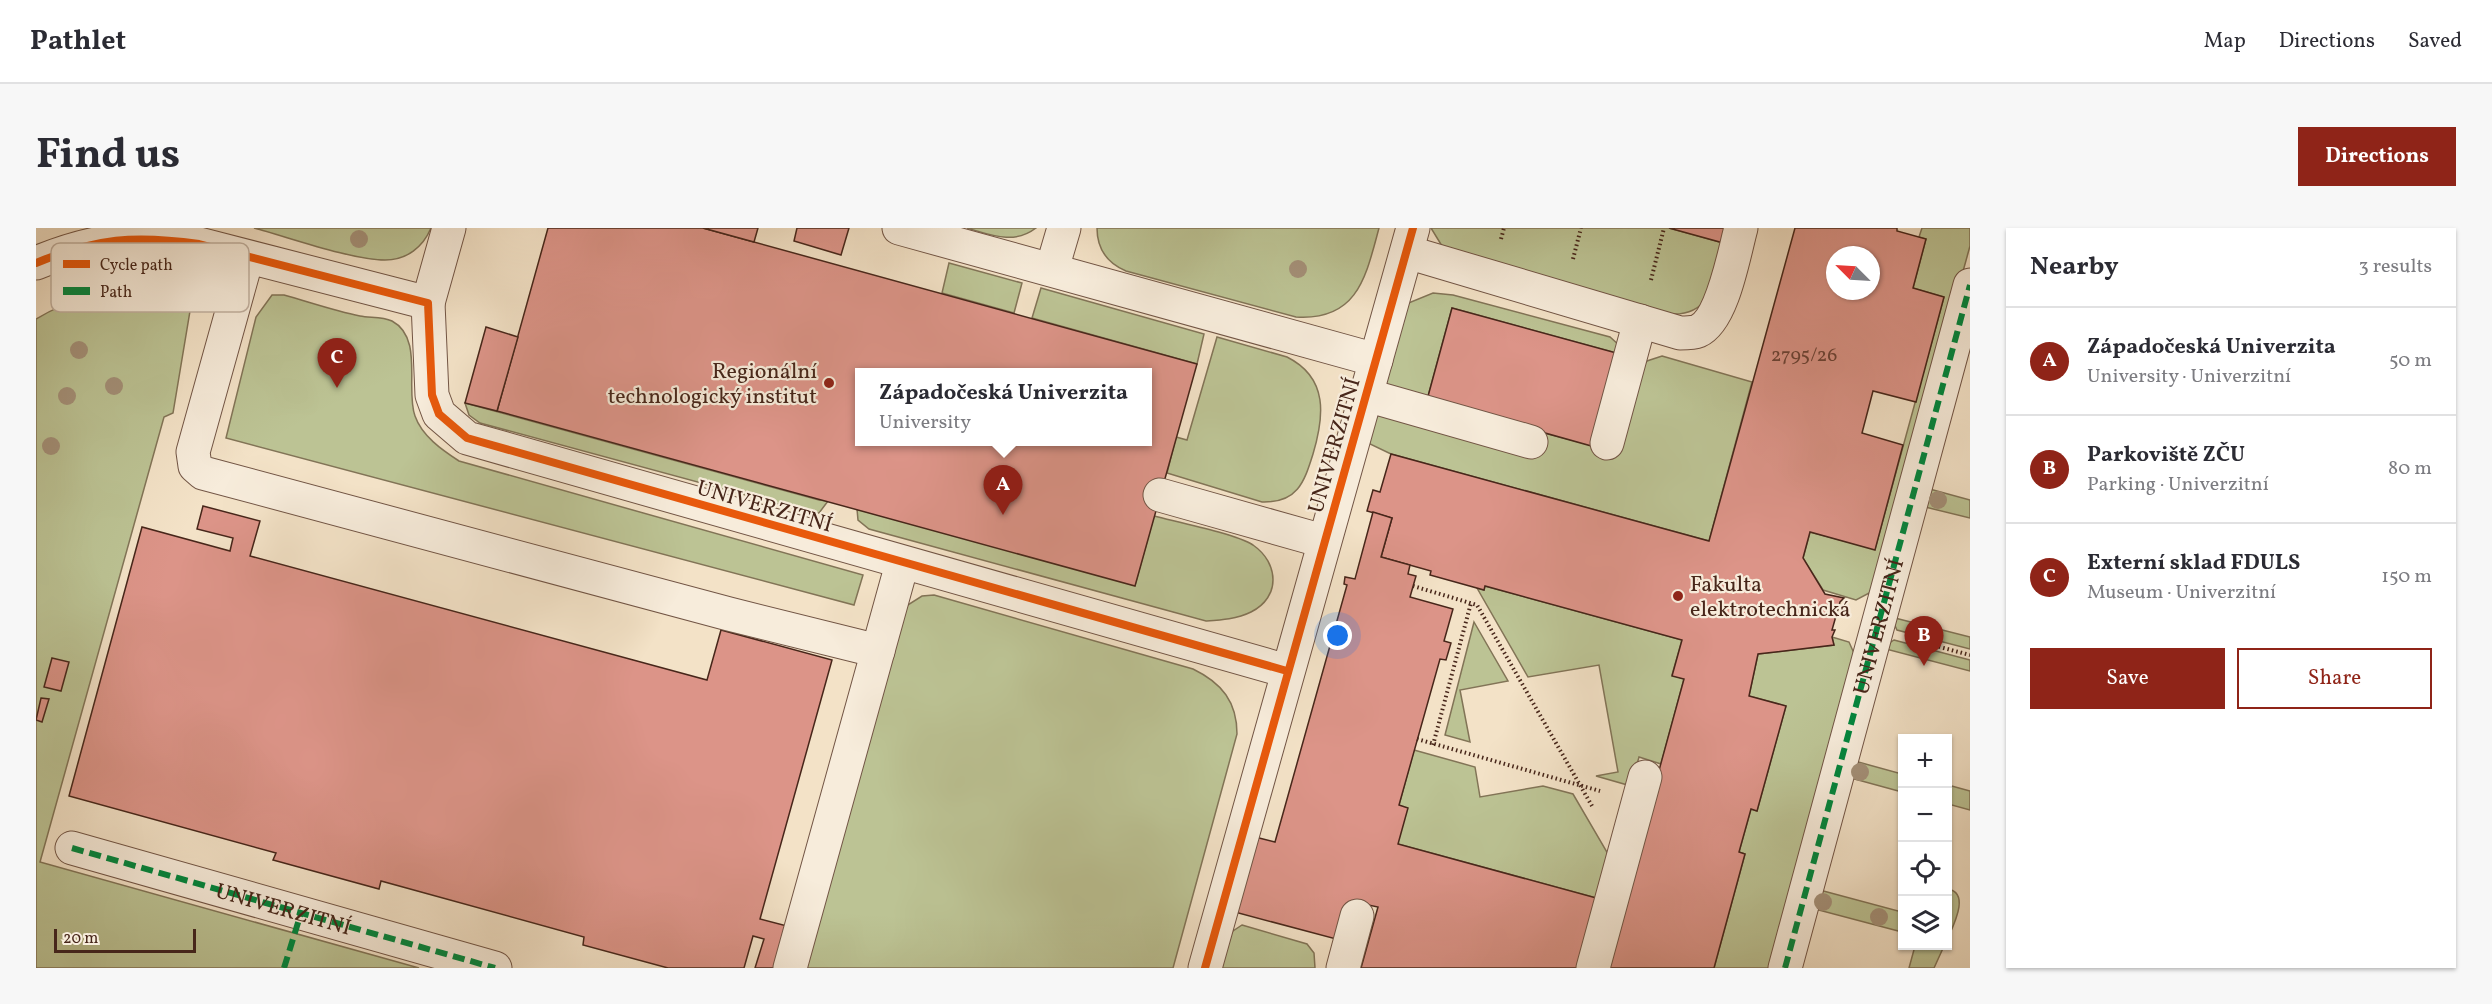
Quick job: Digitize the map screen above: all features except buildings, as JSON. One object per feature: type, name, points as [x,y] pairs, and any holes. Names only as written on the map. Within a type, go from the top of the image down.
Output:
[{"type":"street","name":"UNIVERZITNÍ","points":[[449,228],[428,303],[432,395],[439,414],[466,438],[902,564],[1287,671]]},
{"type":"street","points":[[899,228],[1376,360]]},
{"type":"street","points":[[1052,269],[1064,228]]},
{"type":"street","points":[[1410,240],[1680,333],[1697,332],[1703,328],[1719,306],[1741,228]]},
{"type":"street","points":[[100,243],[137,237],[190,243]]},
{"type":"street","name":"UNIVERZITNÍ","points":[[1205,968],[1323,541],[1410,240]]},
{"type":"street","points":[[36,263],[51,257]]},
{"type":"street","points":[[249,259],[428,303]]},
{"type":"street","name":"UNIVERZITNÍ","points":[[1785,968],[1970,285]]},
{"type":"street","points":[[232,312],[193,452],[195,466],[203,473],[729,614],[878,651]]},
{"type":"street","points":[[1607,443],[1640,321]]},
{"type":"street","points":[[1366,395],[1531,442]]},
{"type":"street","points":[[1160,495],[1323,541]]},
{"type":"street","points":[[790,968],[902,564]]},
{"type":"street","points":[[1593,968],[1642,789]]},
{"type":"street","name":"UNIVERZITNÍ","points":[[72,848],[495,968]]},
{"type":"street","points":[[1343,968],[1357,916]]},
{"type":"path","points":[[1640,321],[1664,228]]},
{"type":"path","points":[[1413,586],[1477,604],[1622,859]]},
{"type":"path","points":[[1433,745],[1472,603]]},
{"type":"path","points":[[1417,739],[1581,785],[1642,789]]},
{"type":"green space","points":[[254,228],[431,228],[424,241],[413,251],[400,258],[385,260],[338,252]]},
{"type":"green space","points":[[967,228],[1036,228],[1019,236],[1002,237]]},
{"type":"green space","points":[[1097,228],[1379,228],[1363,278],[1356,292],[1346,303],[1333,312],[1317,316],[1296,317],[1119,268],[1101,249]]},
{"type":"green space","points":[[1431,228],[1669,228],[1727,244],[1716,281],[1705,301],[1696,309],[1671,314],[1442,246]]},
{"type":"green space","points":[[1922,228],[1970,228],[1970,246],[1875,590],[1856,600],[1823,590],[1803,558],[1810,532],[1875,549],[1944,297],[1913,288],[1926,239],[1919,237]]},
{"type":"green space","points":[[949,263],[1022,283],[1014,313],[942,293]]},
{"type":"green space","points":[[1041,288],[1204,334],[1197,364],[1032,318]]},
{"type":"green space","points":[[1433,293],[1453,295],[1610,337],[1619,345],[1620,354],[1452,308],[1427,400],[1397,392],[1383,382],[1406,304]]},
{"type":"green space","points":[[272,295],[284,295],[360,316],[384,318],[402,329],[411,351],[412,405],[418,423],[439,447],[459,461],[863,575],[854,605],[226,438],[256,317]]},
{"type":"green space","points":[[49,312],[190,312],[173,413],[164,417],[40,862],[419,968],[36,968],[36,319]]},
{"type":"green space","points":[[1217,337],[1287,357],[1301,366],[1317,387],[1321,413],[1313,454],[1302,482],[1291,495],[1283,499],[1262,502],[1167,473],[1176,437],[1187,440]]},
{"type":"green space","points":[[1662,356],[1752,382],[1709,541],[1391,454],[1370,444],[1366,437],[1374,415],[1537,431],[1594,446],[1642,367],[1647,361]]},
{"type":"green space","points":[[465,403],[828,501],[819,513],[812,513],[480,423],[469,415]]},
{"type":"green space","points":[[1926,488],[1970,500],[1970,518],[1921,506]]},
{"type":"green space","points":[[857,509],[1135,585],[1154,516],[1220,533],[1253,545],[1262,552],[1272,570],[1272,589],[1261,606],[1251,612],[1235,618],[1206,621],[869,529],[858,520]]},
{"type":"green space","points":[[1485,586],[1682,640],[1672,675],[1684,679],[1661,764],[1639,757],[1631,786],[1596,776],[1618,772],[1599,665],[1528,677],[1477,588],[1484,590]]},
{"type":"green space","points":[[934,595],[1193,669],[1220,687],[1226,695],[1234,712],[1237,734],[1173,968],[800,968],[903,608],[922,596]]},
{"type":"green space","points":[[1891,617],[1970,637],[1970,649],[1897,630]]},
{"type":"green space","points":[[1474,622],[1508,681],[1460,690],[1470,742],[1445,735]]},
{"type":"green space","points":[[1832,637],[1849,642],[1857,660],[1772,968],[1714,968],[1745,854],[1739,852],[1751,809],[1757,811],[1786,706],[1749,696],[1758,654],[1834,645]]},
{"type":"green space","points":[[1894,640],[1970,660],[1970,671],[1882,648]]},
{"type":"green space","points":[[1414,750],[1475,767],[1480,797],[1543,786],[1573,794],[1611,859],[1600,899],[1398,844],[1399,805]]},
{"type":"green space","points":[[1851,760],[1898,773],[1898,791],[1847,777]]},
{"type":"green space","points":[[1952,786],[1970,791],[1970,810],[1952,805]]},
{"type":"green space","points":[[1816,889],[1898,911],[1898,931],[1811,908]]},
{"type":"green space","points":[[1952,891],[1958,896],[1956,917],[1952,928]]},
{"type":"green space","points":[[1242,925],[1307,944],[1314,953],[1315,968],[1216,968],[1227,935]]},
{"type":"green space","points":[[1914,950],[1942,950],[1934,968],[1909,968]]},
{"type":"marked path","points":[[1785,968],[1970,285]]},
{"type":"marked path","points":[[72,848],[495,968]]},
{"type":"marked path","points":[[284,968],[301,913]]},
{"type":"cycle path","points":[[1205,968],[1413,228]]},
{"type":"cycle path","points":[[103,243],[135,239],[191,243]]},
{"type":"cycle path","points":[[249,257],[428,303],[432,395],[439,414],[467,438],[1287,671]]},
{"type":"cycle path","points":[[36,263],[51,258]]},
{"type":"place","name":"Regionální technologický institut","points":[[829,383]]},
{"type":"place","name":"Externí sklad FDULS","points":[[337,388]]},
{"type":"place","name":"Západočeská Univerzita","points":[[1003,515]]},
{"type":"place","name":"Fakulta elektrotechnická","points":[[1678,596]]},
{"type":"place","name":"Parkoviště ZČU","points":[[1924,666]]}]
